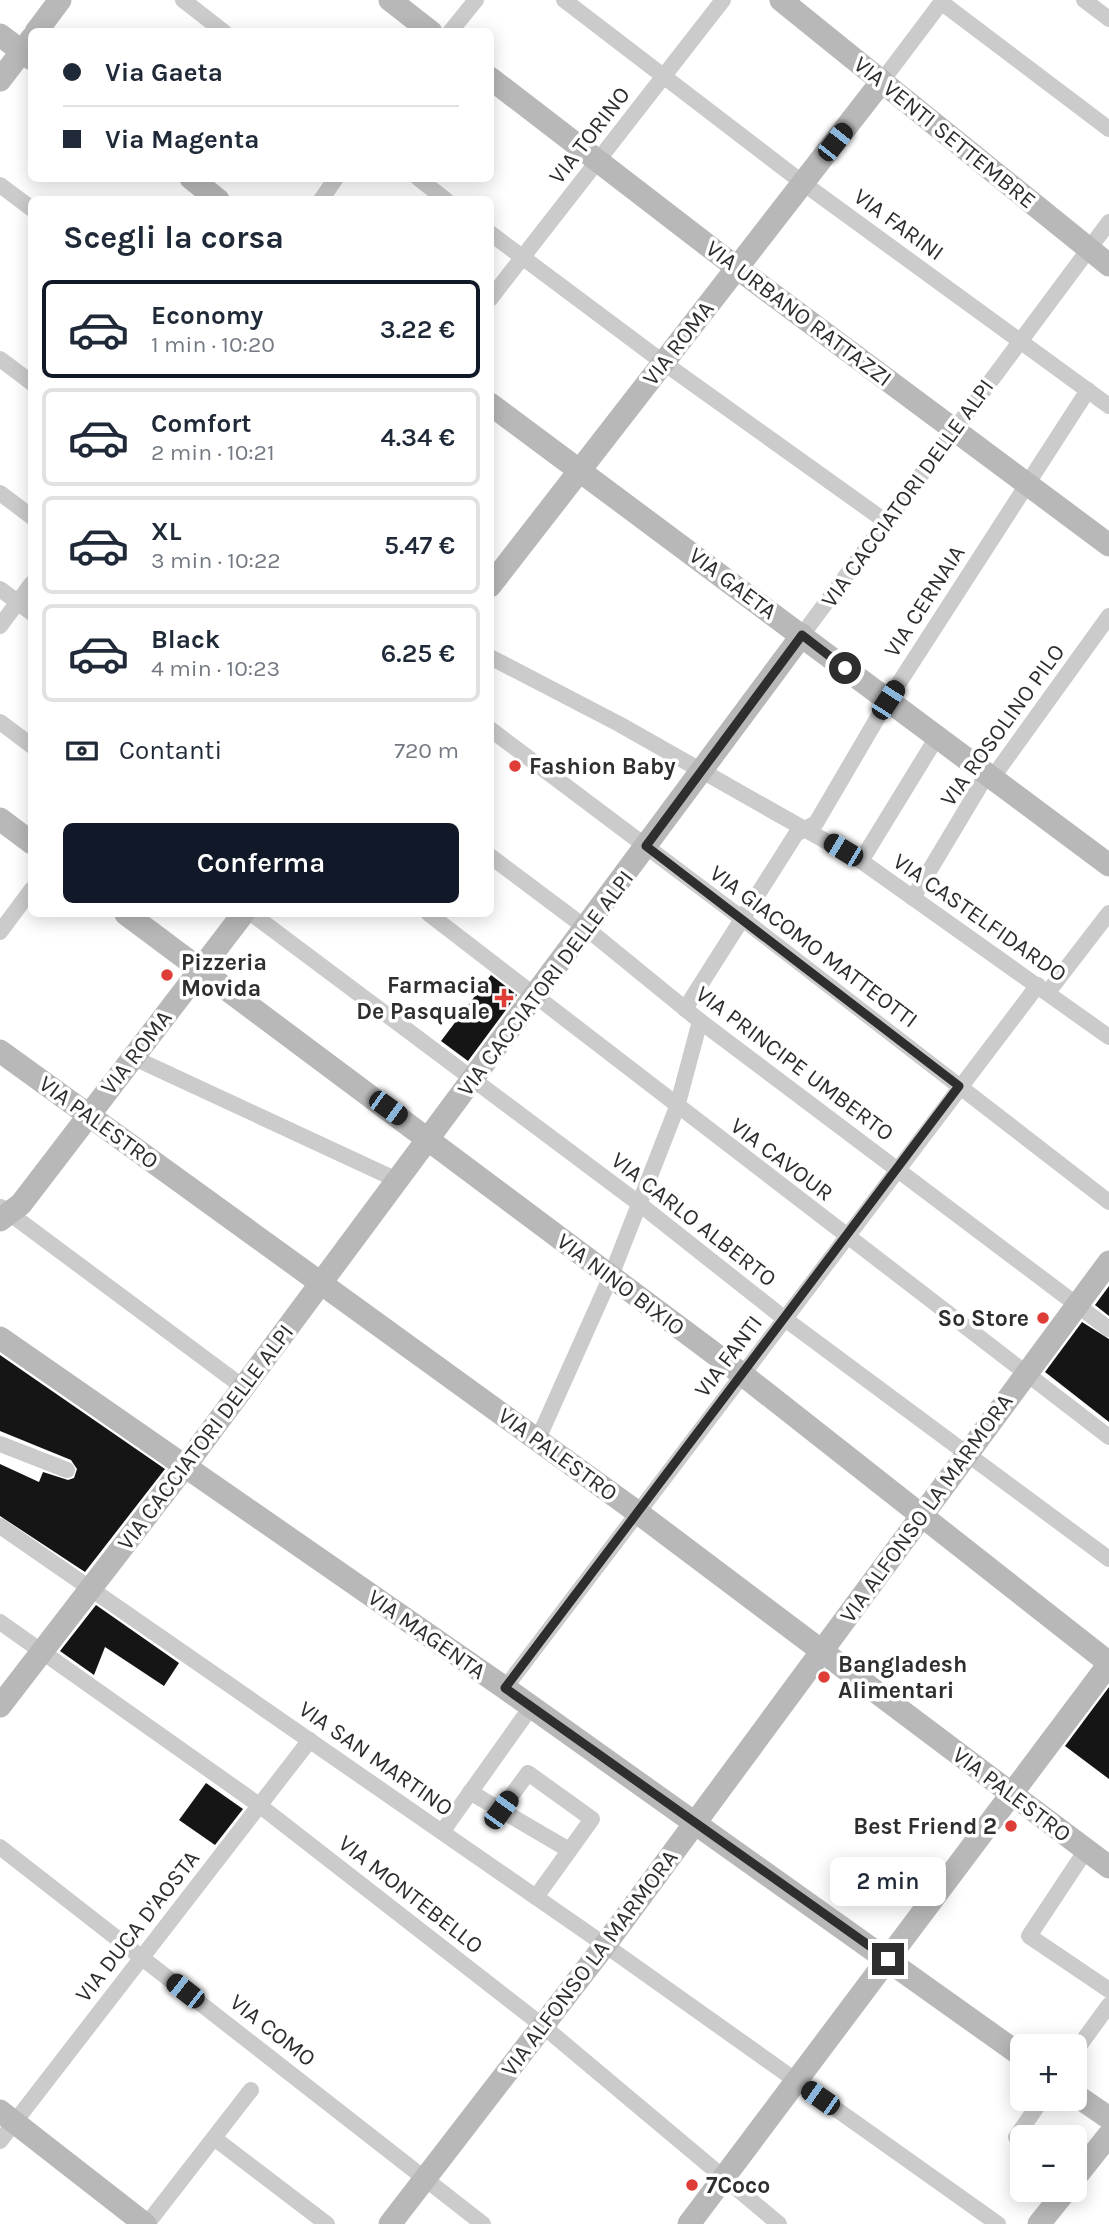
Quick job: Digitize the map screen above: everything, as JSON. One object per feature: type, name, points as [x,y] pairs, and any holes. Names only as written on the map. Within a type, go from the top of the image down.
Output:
[{"type":"street","points":[[39,28],[60,0]]},
{"type":"street","points":[[183,0],[219,28]]},
{"type":"street","points":[[390,0],[425,28]]},
{"type":"street","points":[[453,28],[476,0]]},
{"type":"street","name":"VIA FARINI","points":[[565,0],[803,183],[1109,406]]},
{"type":"street","name":"VIA TORINO","points":[[494,294],[723,0]]},
{"type":"street","name":"VIA VENTI SETTEMBRE","points":[[781,0],[1109,265]]},
{"type":"street","points":[[1084,0],[1109,17]]},
{"type":"street","points":[[942,1],[1109,129]]},
{"type":"street","name":"VIA ROMA","points":[[494,572],[664,363],[942,1]]},
{"type":"street","points":[[0,35],[28,49],[0,80]]},
{"type":"street","name":"VIA URBANO RATTAZZI","points":[[494,81],[737,268],[1109,545]]},
{"type":"street","points":[[196,182],[213,196]]},
{"type":"street","points":[[423,182],[441,196]]},
{"type":"street","points":[[0,185],[28,206]]},
{"type":"street","name":"VIA CACCIATORI DELLE ALPI","points":[[0,1706],[88,1588],[185,1466],[1109,222]]},
{"type":"street","points":[[494,236],[664,363],[885,521]]},
{"type":"street","points":[[0,359],[28,380]]},
{"type":"street","name":"VIA CERNAIA","points":[[685,1009],[744,920],[796,834],[816,823],[888,700],[1088,390]]},
{"type":"street","name":"VIA GAETA","points":[[494,407],[1109,864]]},
{"type":"street","points":[[0,493],[28,514]]},
{"type":"street","points":[[0,626],[28,588]]},
{"type":"street","points":[[0,589],[28,610]]},
{"type":"street","name":"VIA ROSOLINO PILO","points":[[913,898],[984,781],[998,770],[1109,616]]},
{"type":"street","name":"VIA CASTELFIDARDO","points":[[494,659],[807,828],[861,862],[1109,1037]]},
{"type":"street","points":[[0,722],[28,743]]},
{"type":"street","name":"VIA GIACOMO MATTEOTTI","points":[[494,732],[744,920],[1109,1202]]},
{"type":"street","points":[[861,862],[937,737]]},
{"type":"street","points":[[0,819],[28,840]]},
{"type":"street","name":"VIA PRINCIPE UMBERTO","points":[[494,859],[586,928],[700,1021],[1109,1329]]},
{"type":"street","points":[[0,932],[28,894]]},
{"type":"street","name":"VIA FANTI","points":[[505,1688],[959,1086],[1109,913]]},
{"type":"street","name":"VIA NINO BIXIO","points":[[130,917],[743,1375],[1109,1663]]},
{"type":"street","name":"VIA ROMA","points":[[3,1213],[21,1204],[241,917]]},
{"type":"street","name":"VIA CARLO ALBERTO","points":[[256,917],[637,1202],[785,1319],[1109,1559]]},
{"type":"street","name":"VIA CAVOUR","points":[[433,917],[1109,1437]]},
{"type":"street","points":[[538,1439],[611,1276],[637,1202],[677,1107],[700,1021]]},
{"type":"street","name":"VIA PALESTRO","points":[[0,1051],[638,1512],[1109,1867]]},
{"type":"street","points":[[132,1057],[397,1180]]},
{"type":"street","points":[[3,1213],[243,1387]]},
{"type":"street","name":"VIA ALFONSO LA MARMORA","points":[[390,2224],[605,1945],[1109,1262]]},
{"type":"street","name":"VIA MAGENTA","points":[[0,1338],[531,1706],[1010,2047]]},
{"type":"street","points":[[0,1444],[67,1470]]},
{"type":"street","name":"VIA SAN MARTINO","points":[[0,1526],[536,1896],[998,2224]]},
{"type":"street","name":"VIA MONTEBELLO","points":[[0,1622],[259,1805],[543,2026],[779,2224]]},
{"type":"street","points":[[690,2224],[1109,1663]]},
{"type":"street","points":[[442,1832],[531,1706]]},
{"type":"street","name":"VIA DUCA D'AOSTA","points":[[0,2141],[7,2117],[142,1957],[310,1740]]},
{"type":"street","points":[[501,1810],[528,1773],[592,1819],[536,1896]]},
{"type":"street","points":[[470,1792],[569,1850]]},
{"type":"street","name":"VIA COMO","points":[[0,1847],[484,2224]]},
{"type":"street","points":[[1086,1850],[1029,1936],[1109,1990]]},
{"type":"street","points":[[1087,2035],[1109,2005]]},
{"type":"street","points":[[7,2117],[146,2224],[251,2090]]},
{"type":"street","points":[[1087,2103],[1109,2118]]},
{"type":"street","points":[[1087,2163],[1109,2135]]},
{"type":"street","points":[[214,2138],[327,2224]]},
{"type":"street","points":[[1039,2224],[1056,2202]]},
{"type":"building","points":[[491,975],[517,995],[468,1061],[441,1041]]},
{"type":"building","points":[[1109,1286],[1109,1316],[1095,1305]]},
{"type":"building","points":[[1082,1322],[1109,1339],[1109,1422],[1045,1372]]},
{"type":"building","points":[[0,1355],[165,1469],[85,1572],[0,1516],[0,1464],[39,1482],[43,1472],[68,1480],[74,1478],[77,1469],[71,1460],[0,1431]]},
{"type":"building","points":[[96,1605],[179,1663],[164,1686],[105,1647],[94,1675],[60,1651]]},
{"type":"building","points":[[1109,1687],[1109,1779],[1065,1746]]},
{"type":"building","points":[[206,1783],[243,1809],[215,1845],[179,1820]]},
{"type":"place","name":"Fashion Baby","points":[[515,766]]},
{"type":"place","name":"Pizzeria Movida","points":[[167,975]]},
{"type":"place","name":"Farmacia De Pasquale","points":[[504,998]]},
{"type":"place","name":"So Store","points":[[1043,1318]]},
{"type":"place","name":"Bangladesh Alimentari","points":[[824,1677]]},
{"type":"place","name":"Best Friend 2","points":[[1011,1826]]},
{"type":"place","name":"7Coco","points":[[692,2185]]},
{"type":"route","points":[[845,668],[802,635],[646,846],[959,1086],[505,1688],[888,1959]]}]
